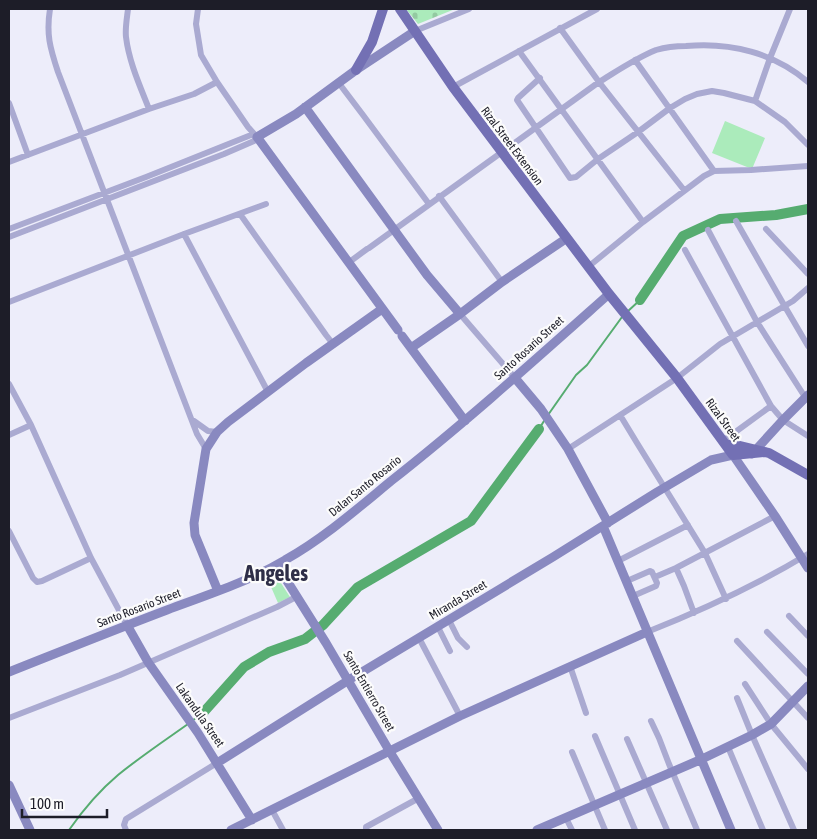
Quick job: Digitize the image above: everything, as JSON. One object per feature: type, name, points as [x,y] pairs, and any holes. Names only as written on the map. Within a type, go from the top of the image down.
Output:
[{"type":"main road","points":[[356,70],[372,42],[383,9]]},
{"type":"main road","name":"Rizal Street Extension","points":[[400,9],[453,87],[609,294]]},
{"type":"main road","name":"Rizal Street","points":[[609,294],[676,378],[733,455]]},
{"type":"main road","points":[[725,443],[758,452],[808,475]]},
{"type":"main road","points":[[733,455],[758,452]]},
{"type":"street","points":[[48,9],[51,52],[194,421],[197,434],[206,449]]},
{"type":"street","points":[[128,9],[126,32],[128,49],[132,65],[149,109]]},
{"type":"street","points":[[198,9],[196,24],[201,55],[217,82],[248,127],[465,421]]},
{"type":"street","points":[[9,229],[28,225],[108,200],[254,141],[257,137],[305,107],[338,82],[415,31],[469,9]]},
{"type":"street","points":[[453,87],[597,9]]},
{"type":"street","points":[[755,101],[790,9]]},
{"type":"street","points":[[560,28],[599,82],[684,190]]},
{"type":"street","points":[[348,263],[599,82],[657,50],[697,44],[715,44],[742,48],[770,58],[808,82]]},
{"type":"street","points":[[519,51],[643,222]]},
{"type":"street","points":[[636,60],[714,171]]},
{"type":"street","points":[[540,78],[517,100],[568,176],[572,178],[576,177],[670,108],[697,94],[712,91],[724,92],[755,101],[785,122],[808,145]]},
{"type":"street","points":[[9,162],[194,94],[217,82]]},
{"type":"street","points":[[338,82],[428,204]]},
{"type":"street","points":[[9,103],[28,155]]},
{"type":"street","points":[[305,107],[427,275],[541,409],[568,449],[605,524],[647,632],[731,830]]},
{"type":"street","points":[[9,237],[28,225],[105,192],[251,135],[257,137]]},
{"type":"street","points":[[181,163],[184,170]]},
{"type":"street","points":[[588,267],[684,190],[714,171],[808,166]]},
{"type":"street","points":[[439,196],[502,282]]},
{"type":"street","points":[[9,302],[266,204]]},
{"type":"street","points":[[240,214],[333,344]]},
{"type":"street","points":[[736,221],[808,346]]},
{"type":"street","points":[[766,229],[808,274]]},
{"type":"street","points":[[708,230],[757,322],[807,397],[783,420],[758,452]]},
{"type":"street","points":[[184,234],[268,392]]},
{"type":"street","points":[[410,348],[567,238]]},
{"type":"street","points":[[685,250],[771,406],[783,420],[808,436]]},
{"type":"street","points":[[568,449],[676,378],[713,348],[792,301],[808,288]]},
{"type":"street","name":"Santo Rosario Street","points":[[465,421],[609,294]]},
{"type":"street","points":[[218,591],[195,535],[194,523],[206,449],[217,432],[228,422],[382,309]]},
{"type":"street","points":[[9,384],[31,425],[92,558],[127,625]]},
{"type":"street","points":[[725,443],[771,406]]},
{"type":"street","points":[[620,415],[705,553],[726,598]]},
{"type":"street","points":[[194,421],[208,431],[217,432]]},
{"type":"street","name":"Dalan Santo Rosario","points":[[278,565],[324,535],[465,421]]},
{"type":"street","points":[[9,435],[31,425]]},
{"type":"street","name":"Miranda Street","points":[[217,763],[711,460],[725,443]]},
{"type":"street","name":"Miranda Street","points":[[711,460],[733,455]]},
{"type":"street","name":"Rizal Street","points":[[733,455],[805,556],[808,568]]},
{"type":"street","points":[[655,577],[775,516]]},
{"type":"street","points":[[618,561],[688,525]]},
{"type":"street","points":[[9,531],[36,582],[92,558]]},
{"type":"street","points":[[231,830],[460,716],[599,653],[694,613],[805,556]]},
{"type":"street","name":"Santo Rosario Street","points":[[9,672],[241,582],[278,565]]},
{"type":"street","name":"Santo Entierro Street","points":[[278,565],[438,830]]},
{"type":"street","points":[[676,568],[694,613]]},
{"type":"street","points":[[627,581],[650,571],[655,577],[656,586],[633,596]]},
{"type":"street","points":[[9,718],[120,674],[296,597]]},
{"type":"street","points":[[789,616],[808,636]]},
{"type":"street","points":[[449,620],[458,638],[467,647]]},
{"type":"street","name":"Lakandula Street","points":[[127,625],[148,662],[186,718],[198,732],[252,820]]},
{"type":"street","points":[[438,627],[450,651]]},
{"type":"street","points":[[767,632],[808,674]]},
{"type":"street","points":[[419,638],[460,716]]},
{"type":"street","points":[[737,641],[808,718]]},
{"type":"street","points":[[570,666],[586,713]]},
{"type":"street","points":[[745,684],[771,724],[808,769]]},
{"type":"street","points":[[537,830],[646,784],[752,735],[771,724],[808,686]]},
{"type":"street","points":[[737,698],[794,830]]},
{"type":"street","points":[[652,721],[697,830]]},
{"type":"street","points":[[595,736],[635,830]]},
{"type":"street","points":[[627,739],[667,830]]},
{"type":"street","points":[[728,747],[763,830]]},
{"type":"street","points":[[572,752],[605,830]]},
{"type":"street","points":[[126,830],[124,822],[126,819],[217,763]]},
{"type":"street","points":[[9,785],[30,830]]},
{"type":"street","points":[[366,830],[366,827],[419,798]]},
{"type":"street","points":[[272,810],[283,830]]},
{"type":"street","points":[[566,818],[572,830]]},
{"type":"green space","points":[[406,9],[455,9],[418,24]]},
{"type":"green space","points":[[725,121],[765,138],[752,169],[712,153]]},
{"type":"green space","points":[[277,577],[290,597],[278,603],[268,580]]},
{"type":"waterway","points":[[640,300],[683,236],[720,219],[776,215],[808,209]]},
{"type":"waterway","points":[[627,312],[640,300]]},
{"type":"waterway","points":[[548,415],[576,375],[587,365],[622,317]]},
{"type":"waterway","points":[[539,429],[544,421]]},
{"type":"waterway","points":[[202,714],[244,667],[269,652],[305,639],[323,625],[358,587],[471,521],[539,429]]},
{"type":"waterway","points":[[193,720],[202,714]]},
{"type":"waterway","points":[[69,830],[111,781],[188,724]]},
{"type":"district","name":"Angeles","points":[[276,573]]}]
